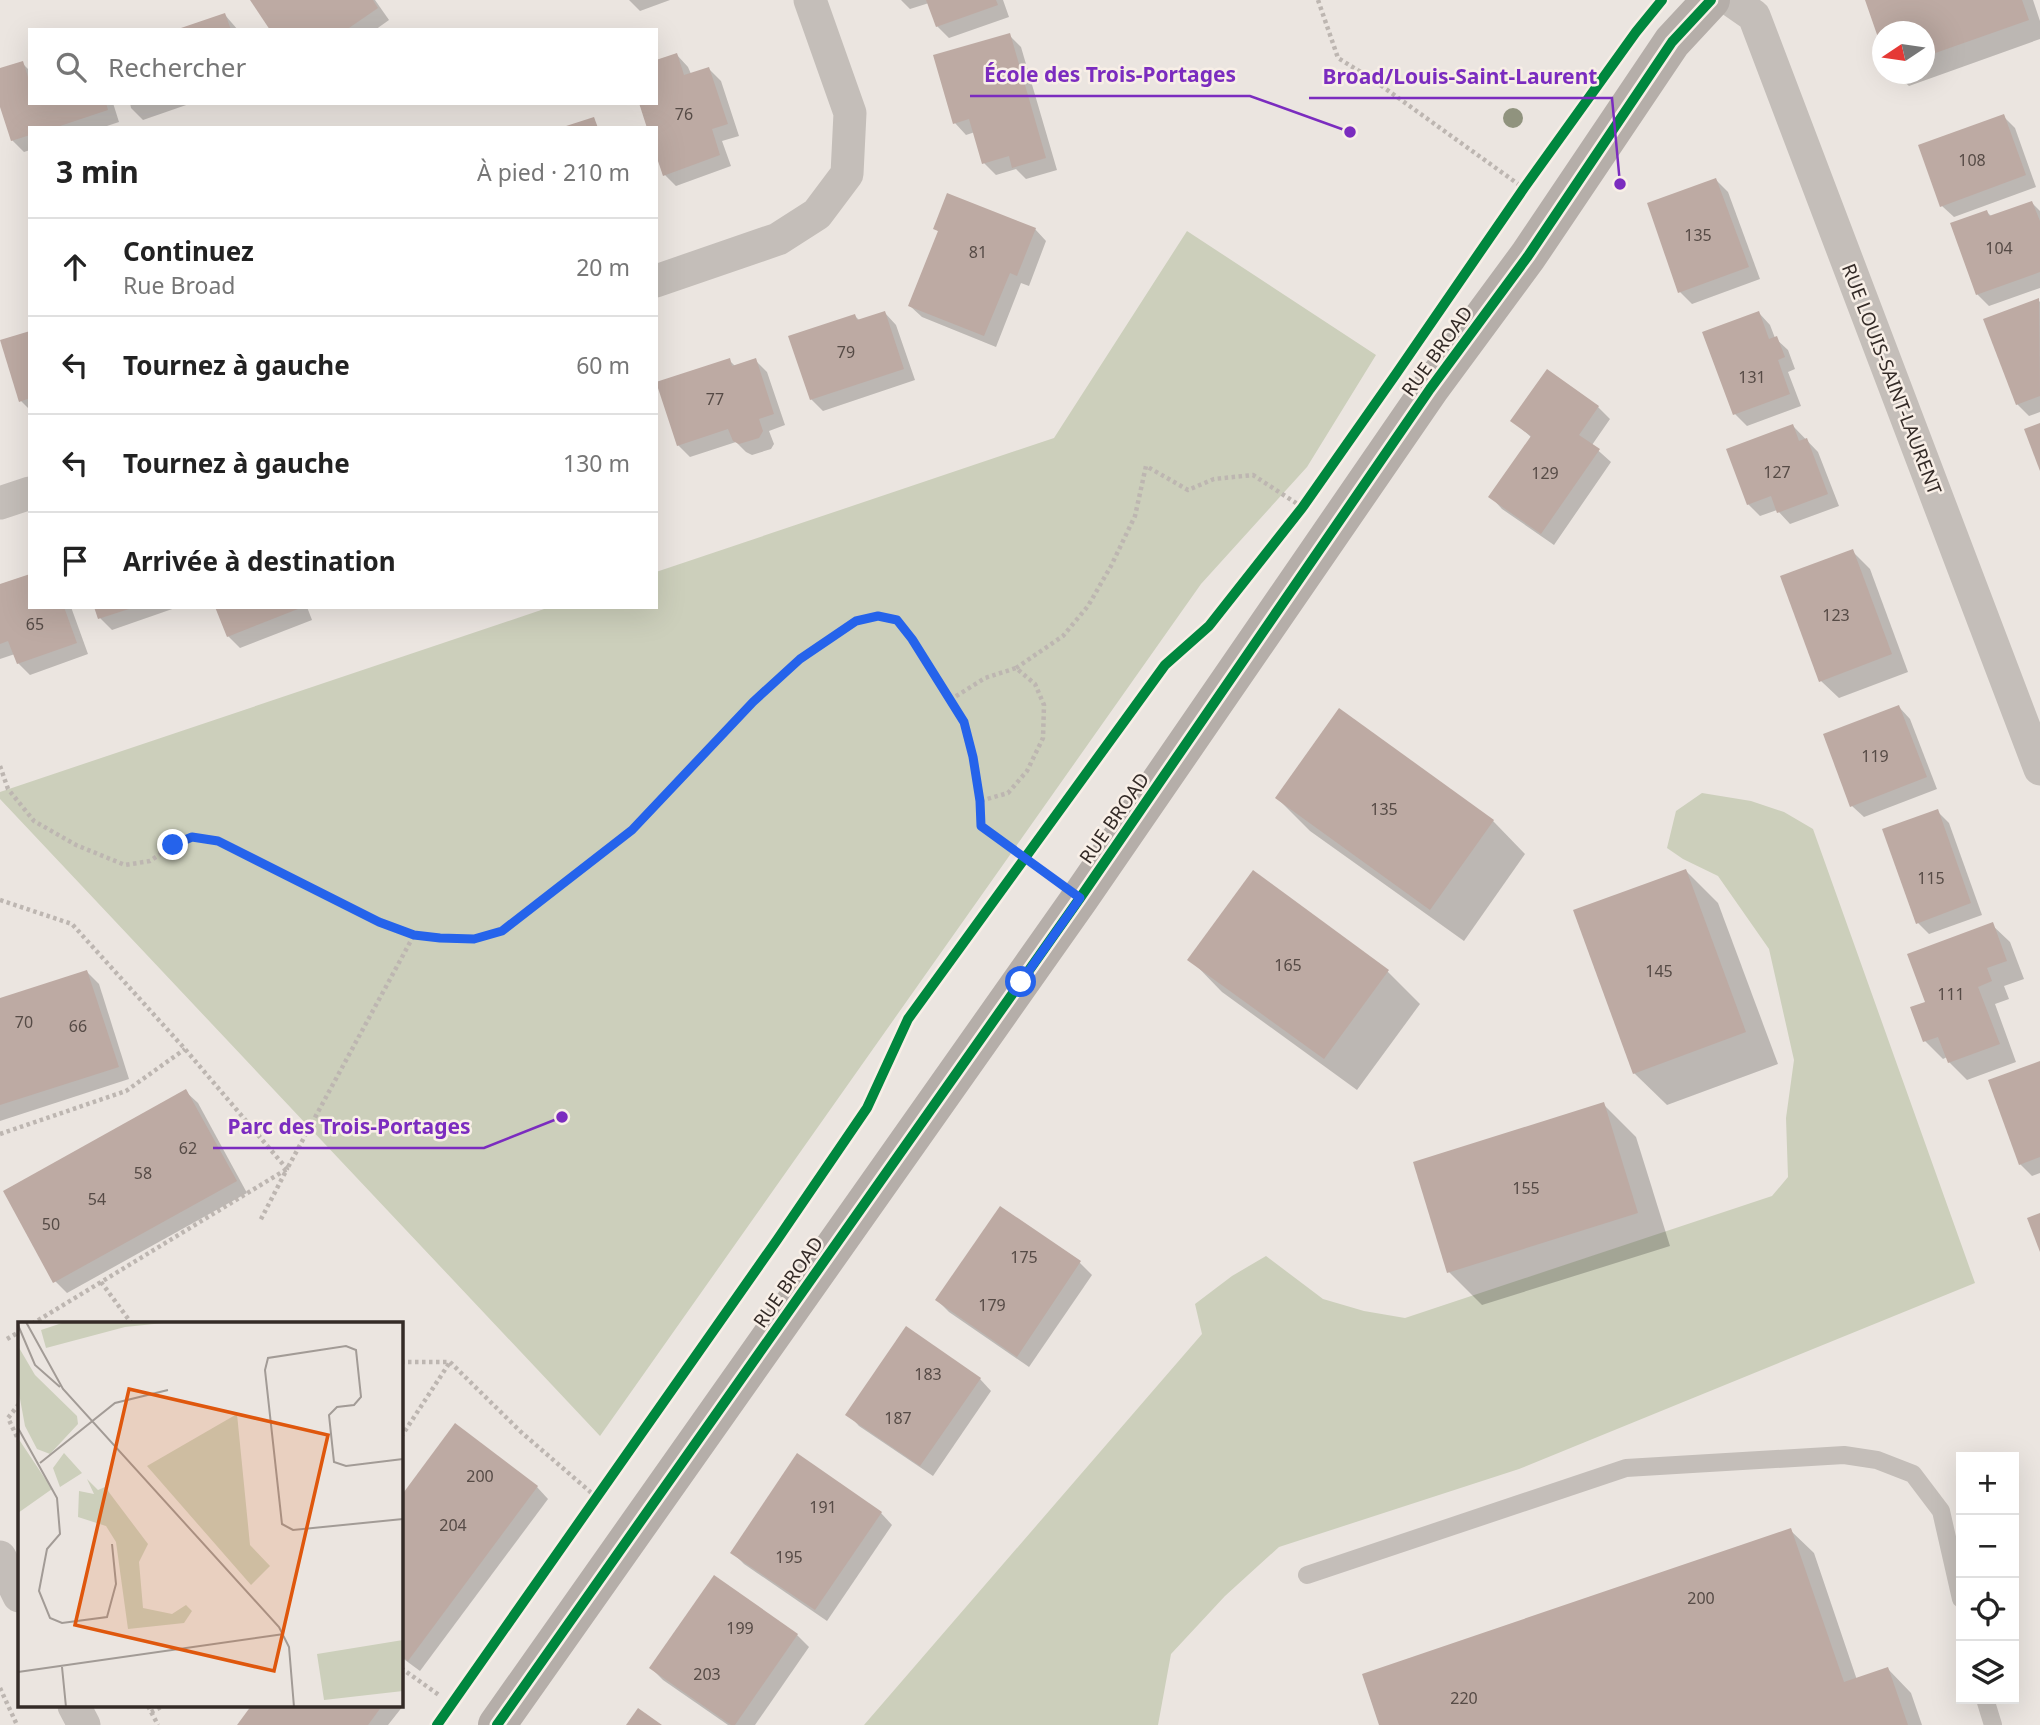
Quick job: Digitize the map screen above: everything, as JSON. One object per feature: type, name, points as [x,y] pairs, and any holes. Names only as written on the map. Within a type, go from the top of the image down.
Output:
[{"type":"street","points":[[658,280],[778,239],[817,214],[847,174],[850,113],[810,0]]},
{"type":"street","name":"RUE BROAD","points":[[497,1725],[1080,898],[1430,389],[1528,256],[1672,42],[1711,0]]},
{"type":"street","name":"RUE LOUIS-SAINT-LAURENT","points":[[1731,0],[1754,16],[2040,769]]},
{"type":"street","points":[[0,503],[28,494]]},
{"type":"street","points":[[0,1558],[18,1594]]},
{"type":"street","points":[[75,1708],[84,1725]]},
{"type":"lane","points":[[1307,1575],[1626,1468],[1844,1455],[1877,1460],[1913,1474],[1941,1511],[1956,1578]]},
{"type":"lane","points":[[1987,1704],[1993,1725]]},
{"type":"path","points":[[1318,0],[1338,58],[1372,79],[1558,211]]},
{"type":"path","points":[[1516,200],[1532,177]]},
{"type":"path","points":[[950,701],[985,678],[1016,668],[1063,636],[1088,606],[1111,566],[1135,516],[1146,466],[1188,490],[1214,479],[1254,475],[1302,508]]},
{"type":"path","points":[[1293,518],[1310,496]]},
{"type":"path","points":[[0,766],[8,789],[34,821],[76,845],[125,866],[150,861],[173,845],[192,837],[218,841],[379,922],[414,935],[474,939],[502,931],[632,830],[753,702],[800,659],[856,621],[878,616],[897,620],[912,639],[964,722],[973,757],[981,826],[1080,898]]},
{"type":"path","points":[[980,801],[1008,793],[1027,771],[1043,738],[1044,705],[1035,684],[1016,668]]},
{"type":"path","points":[[1016,868],[1031,847]]},
{"type":"path","points":[[0,900],[72,924],[185,1049],[287,1169]]},
{"type":"path","points":[[260,1221],[414,935]]},
{"type":"path","points":[[0,1134],[126,1091],[185,1049]]},
{"type":"path","points":[[35,1322],[287,1169]]},
{"type":"path","points":[[102,1282],[131,1322]]},
{"type":"path","points":[[6,1339],[18,1333]]},
{"type":"path","points":[[402,1362],[450,1362],[521,1432],[634,1531]]},
{"type":"path","points":[[402,1435],[450,1362]]},
{"type":"path","points":[[18,1405],[8,1418],[18,1439]]},
{"type":"path","points":[[588,1509],[604,1486]]},
{"type":"path","points":[[402,1669],[439,1695]]},
{"type":"path","points":[[0,1688],[17,1725]]},
{"type":"path","points":[[149,1708],[158,1725]]},
{"type":"path","points":[[151,1712],[159,1708]]},
{"type":"green space","points":[[1187,231],[1376,355],[1307,467],[1201,584],[600,1436],[0,799],[0,792],[544,609],[658,609],[658,571],[1054,438]]},
{"type":"green space","points":[[1702,793],[1751,801],[1784,812],[1813,829],[1975,1283],[1519,1469],[1279,1547],[1225,1596],[1171,1654],[1158,1725],[864,1725],[1202,1334],[1195,1304],[1232,1276],[1266,1256],[1323,1299],[1364,1311],[1405,1318],[1772,1196],[1788,1177],[1786,1118],[1794,1060],[1769,949],[1718,876],[1667,848],[1676,811]]},
{"type":"building","points":[[250,0],[373,0],[378,8],[349,28],[269,28]]},
{"type":"building","points":[[926,0],[996,0],[998,5],[936,27]]},
{"type":"building","points":[[1865,0],[2022,0],[2029,20],[1935,53],[1935,21],[1872,21]]},
{"type":"building","points":[[225,13],[230,28],[181,28]]},
{"type":"building","points":[[1010,33],[1046,158],[1012,168],[1009,156],[982,164],[969,119],[953,124],[933,55]]},
{"type":"building","points":[[677,53],[684,75],[709,67],[728,124],[712,129],[720,155],[663,176],[658,161],[658,126],[646,126],[640,105],[658,105],[658,59]]},
{"type":"building","points":[[23,61],[28,77],[28,105],[107,105],[108,110],[60,126],[28,126],[28,136],[11,141],[0,107],[0,68]]},
{"type":"building","points":[[2004,114],[2026,175],[1940,207],[1918,145]]},
{"type":"building","points":[[594,117],[597,126],[566,126]]},
{"type":"building","points":[[1716,178],[1749,267],[1678,293],[1647,203]]},
{"type":"building","points":[[947,193],[1036,228],[1017,276],[1010,273],[984,336],[908,306],[938,231],[933,229]]},
{"type":"building","points":[[2032,201],[2040,221],[2040,272],[1976,295],[1950,223],[1987,210],[1989,216]]},
{"type":"building","points":[[2039,298],[2040,396],[2016,405],[1983,319]]},
{"type":"building","points":[[885,311],[904,369],[810,400],[788,336],[855,314],[857,320]]},
{"type":"building","points":[[1759,311],[1769,339],[1777,336],[1785,357],[1778,360],[1790,394],[1733,415],[1702,332]]},
{"type":"building","points":[[28,332],[28,399],[19,402],[0,340]]},
{"type":"building","points":[[730,358],[732,366],[756,358],[774,414],[759,419],[763,431],[759,438],[739,444],[733,441],[728,429],[677,446],[658,381]]},
{"type":"building","points":[[1547,369],[1599,406],[1579,435],[1600,449],[1541,534],[1488,497],[1531,436],[1510,421]]},
{"type":"building","points":[[2040,423],[2040,471],[2024,429]]},
{"type":"building","points":[[1793,424],[1799,441],[1807,438],[1828,494],[1777,513],[1771,496],[1747,505],[1726,449]]},
{"type":"building","points":[[1853,549],[1892,654],[1819,682],[1780,576]]},
{"type":"building","points":[[28,575],[28,609],[65,609],[77,643],[17,664],[8,641],[0,644],[0,584]]},
{"type":"building","points":[[95,609],[129,609],[98,619]]},
{"type":"building","points":[[216,609],[298,609],[227,637]]},
{"type":"building","points":[[1899,705],[1927,777],[1850,807],[1823,734]]},
{"type":"building","points":[[1339,708],[1494,820],[1430,910],[1275,798]]},
{"type":"building","points":[[1938,809],[1971,903],[1916,924],[1882,829]]},
{"type":"building","points":[[1686,869],[1746,1032],[1633,1074],[1573,910]]},
{"type":"building","points":[[1253,870],[1389,970],[1324,1059],[1187,960]]},
{"type":"building","points":[[1993,922],[2007,961],[1987,968],[1992,981],[1978,987],[2000,1044],[1948,1063],[1938,1037],[1923,1042],[1910,1007],[1925,1002],[1907,954]]},
{"type":"building","points":[[87,970],[119,1067],[0,1105],[0,998]]},
{"type":"building","points":[[2040,1061],[2040,1157],[2019,1165],[1988,1080]]},
{"type":"building","points":[[186,1089],[237,1181],[53,1283],[3,1191]]},
{"type":"building","points":[[1604,1102],[1638,1213],[1447,1273],[1413,1162]]},
{"type":"building","points":[[1000,1206],[1081,1261],[1017,1357],[935,1300]]},
{"type":"building","points":[[2040,1213],[2040,1252],[2027,1218]]},
{"type":"building","points":[[906,1326],[981,1378],[920,1466],[845,1415]]},
{"type":"building","points":[[455,1423],[538,1486],[408,1661],[402,1657],[402,1495]]},
{"type":"building","points":[[797,1453],[882,1512],[815,1610],[730,1553]]},
{"type":"building","points":[[1791,1528],[1844,1682],[1888,1667],[1908,1725],[1379,1725],[1362,1674]]},
{"type":"building","points":[[714,1575],[798,1634],[735,1725],[731,1725],[649,1668]]},
{"type":"building","points":[[250,1708],[381,1708],[368,1725],[237,1725]]},
{"type":"building","points":[[638,1708],[662,1725],[626,1725]]},
{"type":"cycle path","points":[[437,1725],[867,1108],[908,1019],[1165,665],[1209,626],[1302,508],[1524,188],[1662,0]]},
{"type":"cycle path","points":[[497,1725],[1080,898],[1430,389],[1528,256],[1672,42],[1711,0]]},
{"type":"place","name":"École des Trois-Portages","points":[[1350,132]]},
{"type":"place","name":"Broad/Louis-Saint-Laurent","points":[[1620,184]]},
{"type":"place","name":"Parc des Trois-Portages","points":[[562,1117]]},
{"type":"route","points":[[173,845],[192,837],[218,841],[379,922],[414,935],[474,939],[502,931],[632,830],[753,702],[800,659],[856,621],[878,616],[897,620],[912,639],[964,722],[973,757],[981,826],[1080,898],[1021,982]]}]
